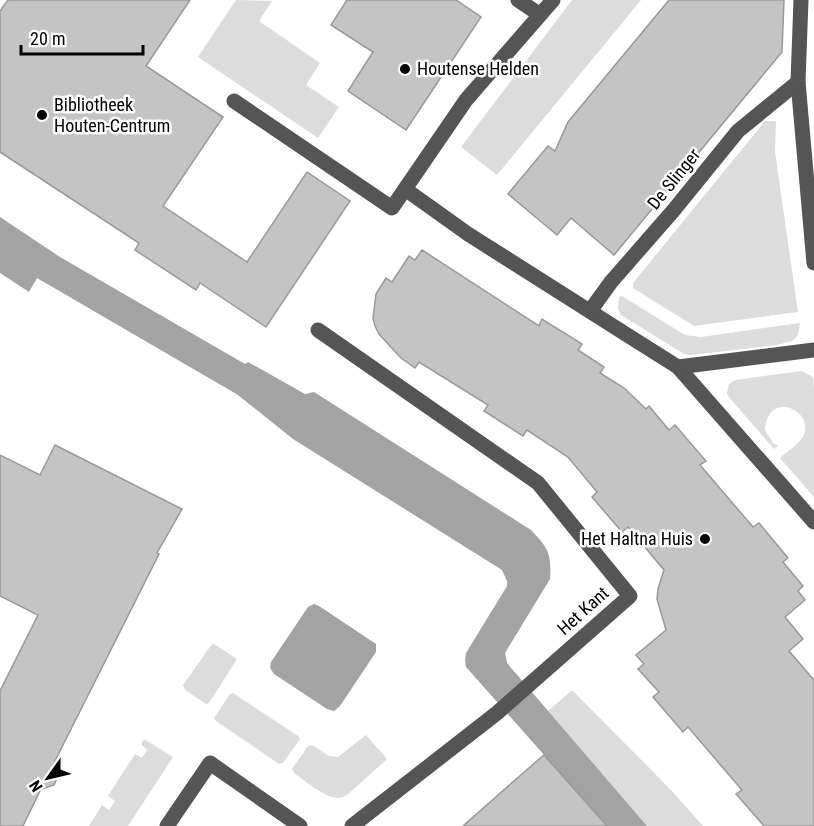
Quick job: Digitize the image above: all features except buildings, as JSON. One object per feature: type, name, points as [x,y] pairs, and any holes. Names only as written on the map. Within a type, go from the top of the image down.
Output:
[{"type":"street","points":[[518,0],[539,14]]},
{"type":"street","points":[[234,101],[392,208],[466,100],[553,0]]},
{"type":"street","points":[[801,0],[798,82],[814,263]]},
{"type":"street","name":"De Slinger","points":[[590,311],[611,282],[738,131],[798,82]]},
{"type":"street","points":[[405,189],[468,234],[678,367],[814,522]]},
{"type":"street","name":"Het Kant","points":[[318,330],[538,483],[630,596],[497,713],[352,826]]},
{"type":"street","points":[[678,367],[814,350]]},
{"type":"street","points":[[167,826],[210,763],[300,826]]},
{"type":"shaded area","points":[[236,0],[272,1],[259,21],[320,63],[306,85],[339,107],[318,138],[198,57]]},
{"type":"shaded area","points":[[572,0],[641,0],[497,175],[461,147]]},
{"type":"shaded area","points":[[765,121],[776,121],[775,152],[798,312],[694,326],[633,288],[633,283]]},
{"type":"shaded area","points":[[0,217],[60,257],[245,364],[248,362],[305,394],[314,392],[531,530],[549,555],[550,579],[505,653],[507,663],[647,826],[607,826],[466,667],[466,653],[507,586],[502,570],[293,439],[238,395],[37,278],[29,292],[0,273]]},
{"type":"shaded area","points":[[622,296],[685,335],[701,337],[800,323],[798,335],[792,341],[777,345],[684,354],[621,315],[618,309],[619,297]]},
{"type":"shaded area","points":[[802,371],[813,377],[814,387],[814,497],[780,458],[804,435],[805,426],[797,411],[781,407],[773,410],[768,418],[765,430],[773,443],[778,446],[774,449],[727,393],[729,384],[735,380]]},
{"type":"shaded area","points":[[314,604],[376,644],[376,652],[340,706],[334,711],[327,709],[274,674],[270,668],[271,662],[308,607]]},
{"type":"shaded area","points":[[212,644],[237,659],[209,703],[206,704],[185,690],[183,685]]},
{"type":"shaded area","points":[[572,690],[671,790],[703,826],[647,826],[548,711]]},
{"type":"shaded area","points":[[233,693],[298,736],[300,739],[283,763],[279,764],[216,721],[214,718]]},
{"type":"shaded area","points":[[366,735],[387,759],[343,797],[333,797],[321,792],[294,773],[292,769],[308,746],[312,745],[329,756],[338,757]]},
{"type":"shaded area","points":[[144,739],[173,757],[128,826],[89,826],[102,805],[109,810],[115,801],[108,796],[135,754],[142,758],[147,750],[141,744]]},
{"type":"place","name":"Houtense Helden","points":[[405,69]]},
{"type":"place","name":"Bibliotheek Houten-Centrum","points":[[42,115]]},
{"type":"place","name":"Het Haltna Huis","points":[[705,539]]}]
